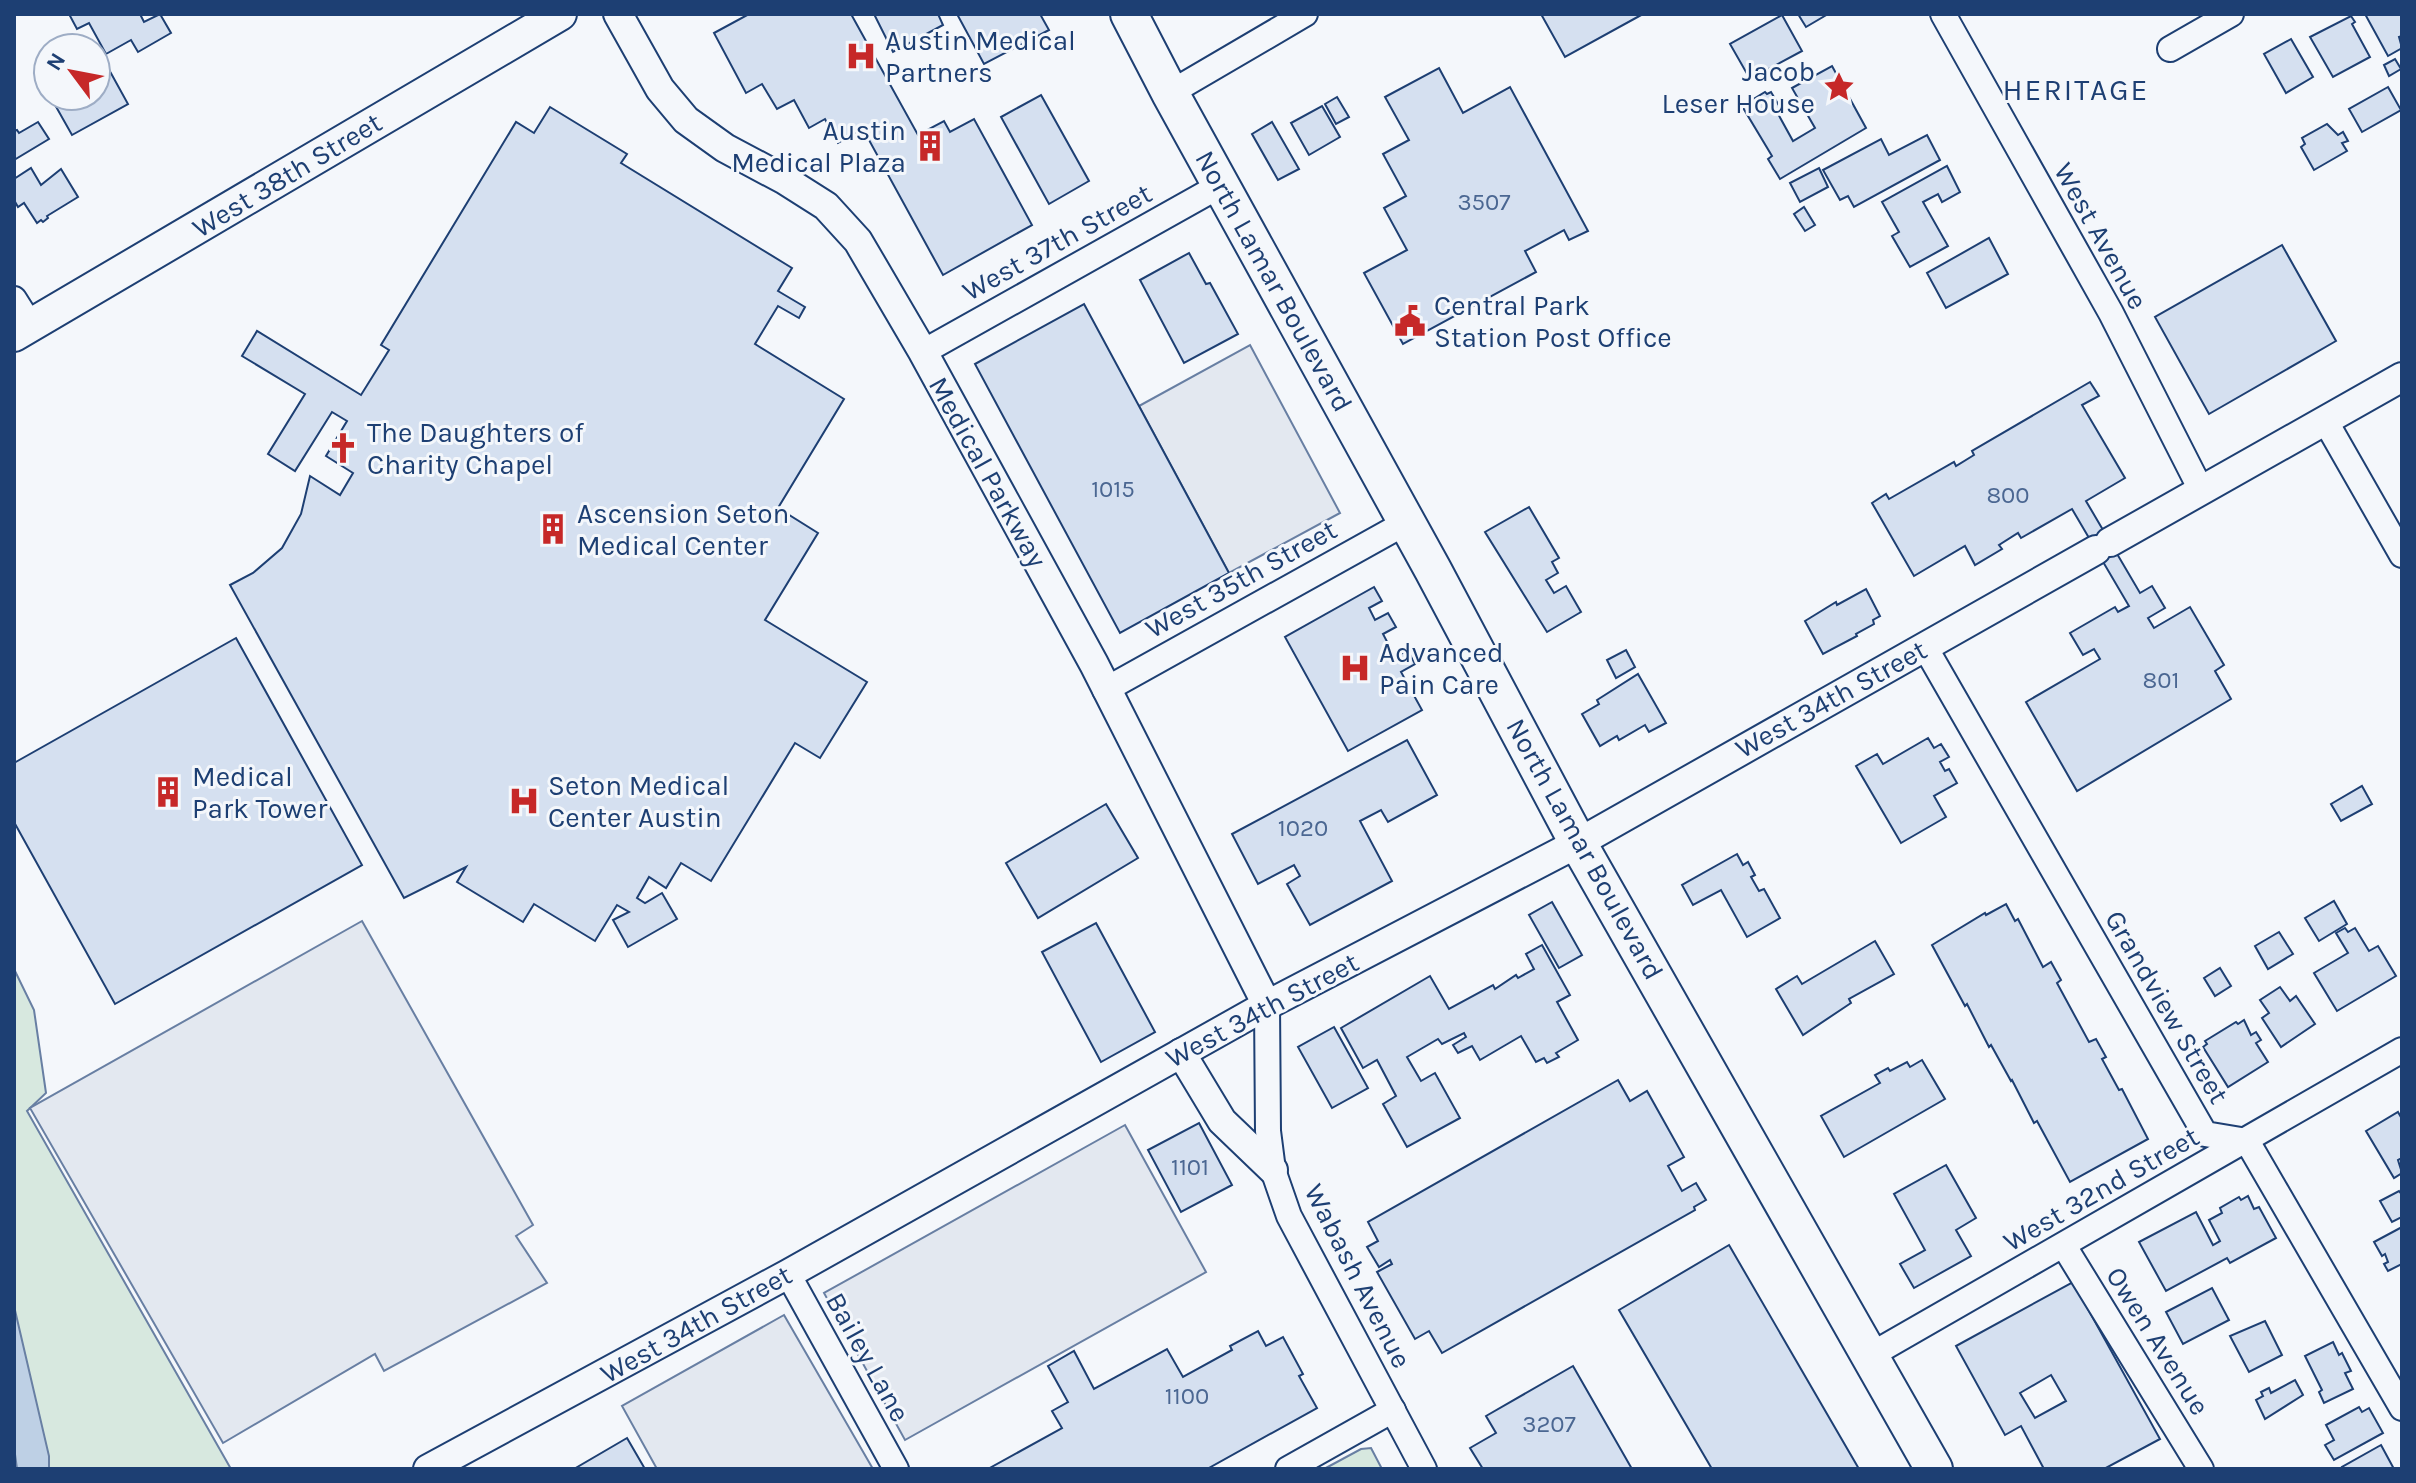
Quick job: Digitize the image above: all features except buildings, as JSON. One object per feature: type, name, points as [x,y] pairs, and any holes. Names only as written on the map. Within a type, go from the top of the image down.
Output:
[{"type":"main road","name":"West 38th Street","points":[[20,320],[560,14]]},
{"type":"main road","name":"North Lamar Boulevard","points":[[1129,14],[1407,522],[1578,843],[1934,1469]]},
{"type":"street","name":"Medical Parkway","points":[[618,14],[660,89],[686,120],[725,148],[826,206],[858,241],[923,352],[1094,664],[1267,1005]]},
{"type":"street","points":[[1170,93],[1305,14]]},
{"type":"street","name":"West Avenue","points":[[1943,14],[2111,313],[2201,490]]},
{"type":"street","points":[[2170,49],[2231,14]]},
{"type":"street","name":"West 37th Street","points":[[923,352],[1221,185]]},
{"type":"street","name":"West 34th Street","points":[[428,1469],[788,1274],[1267,1005],[1578,843],[2402,377]]},
{"type":"street","points":[[2326,422],[2402,555]]},
{"type":"street","name":"West 35th Street","points":[[1105,690],[1407,522]]},
{"type":"street","name":"Grandview Street","points":[[1925,647],[2205,1134],[2247,1141]]},
{"type":"street","name":"Wabash Avenue","points":[[1267,1005],[1268,1131],[1273,1170],[1289,1216],[1424,1469]]},
{"type":"street","name":"West 32nd Street","points":[[1871,1355],[2402,1050]]},
{"type":"street","points":[[1181,1053],[1222,1121],[1273,1170]]},
{"type":"street","points":[[2247,1141],[2402,1408]]},
{"type":"street","name":"Owen Avenue","points":[[2064,1246],[2201,1469]]},
{"type":"street","name":"Bailey Lane","points":[[788,1274],[896,1469]]},
{"type":"street","points":[[1288,1469],[1393,1410]]},
{"type":"shaded area","points":[[1250,345],[1340,513],[1229,573],[1139,406]]},
{"type":"shaded area","points":[[362,921],[533,1225],[516,1236],[547,1283],[384,1371],[375,1354],[223,1443],[30,1108]]},
{"type":"shaded area","points":[[14,969],[34,1010],[46,1093],[27,1111],[231,1469],[14,1469]]},
{"type":"shaded area","points":[[1125,1125],[1206,1272],[905,1440],[824,1293]]},
{"type":"shaded area","points":[[784,1315],[873,1469],[657,1469],[622,1406]]},
{"type":"shaded area","points":[[1371,1448],[1382,1469],[1324,1469],[1361,1449]]},
{"type":"water","points":[[14,1306],[49,1456],[49,1469],[17,1469],[14,1447]]},
{"type":"place","name":"Austin Medical Partners","points":[[861,56]]},
{"type":"place","name":"Jacob Leser House","points":[[1839,87]]},
{"type":"place","name":"Austin Medical Plaza","points":[[930,146]]},
{"type":"place","name":"Central Park Station Post Office","points":[[1410,321]]},
{"type":"place","name":"The Daughters of Charity Chapel","points":[[343,448]]},
{"type":"place","name":"Ascension Seton Medical Center","points":[[553,529]]},
{"type":"place","name":"Advanced Pain Care","points":[[1355,668]]},
{"type":"place","name":"Medical Park Tower","points":[[168,792]]},
{"type":"place","name":"Seton Medical Center Austin","points":[[524,801]]},
{"type":"district","name":"HERITAGE","points":[[2076,90]]}]
